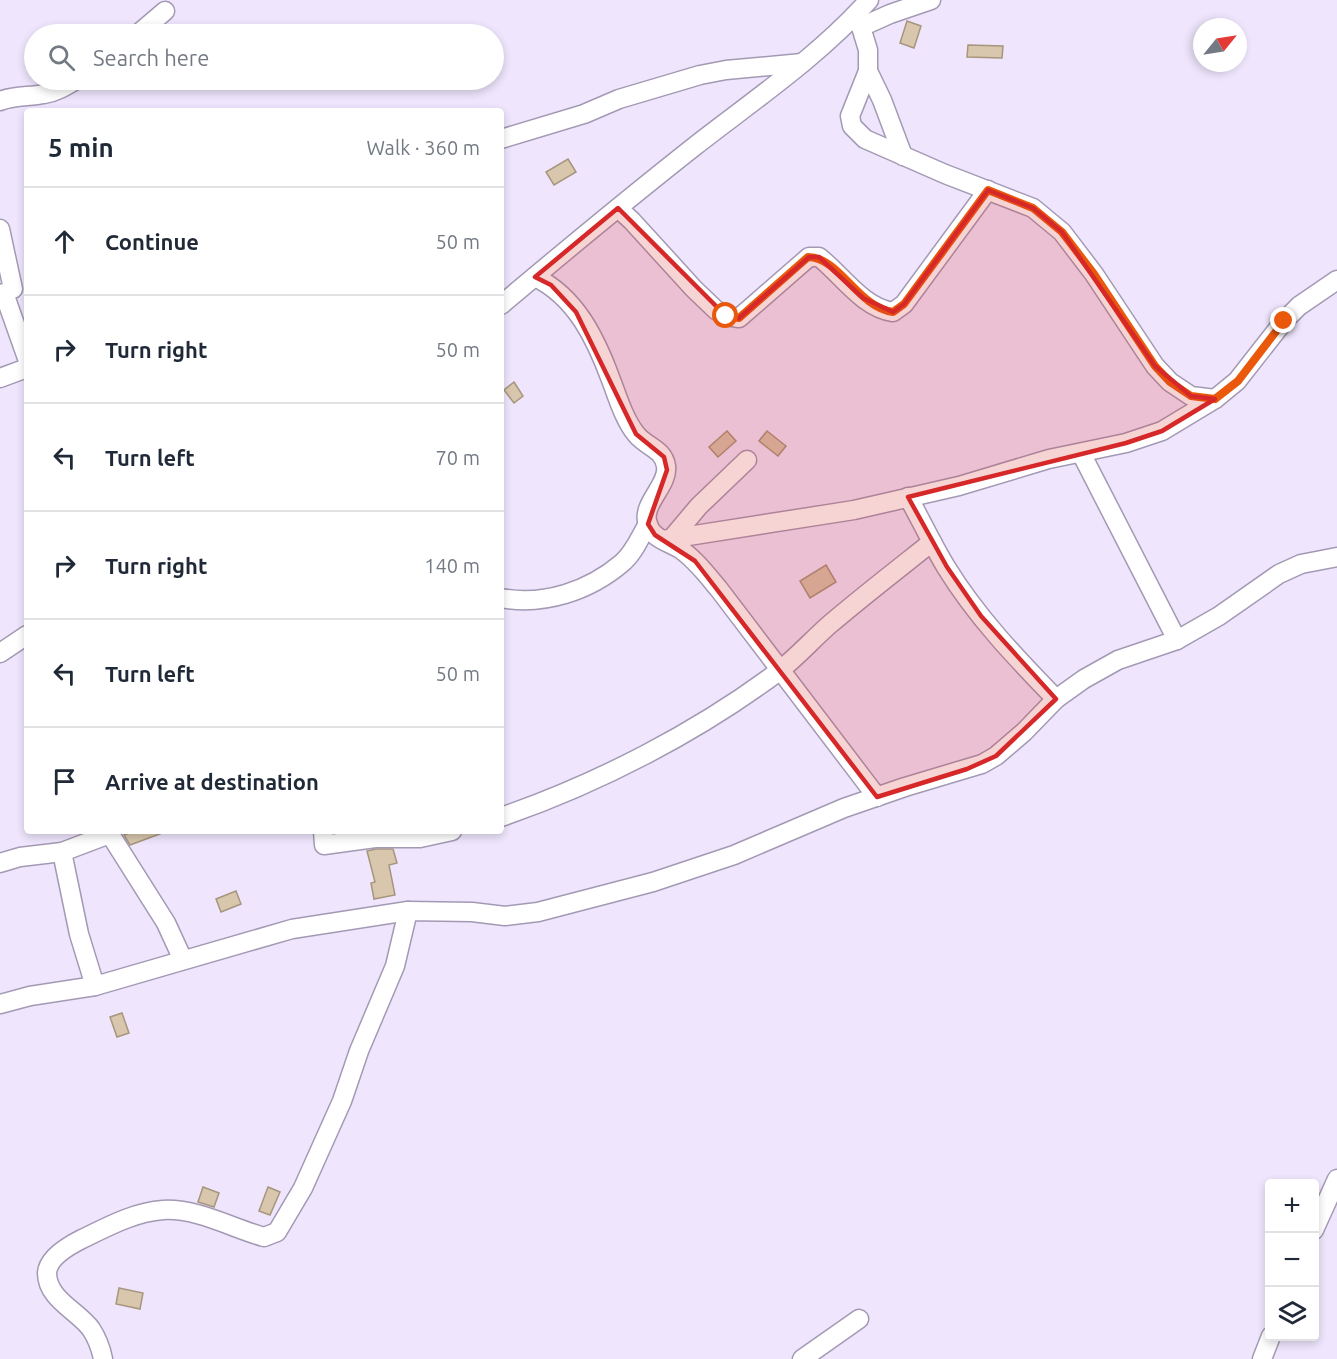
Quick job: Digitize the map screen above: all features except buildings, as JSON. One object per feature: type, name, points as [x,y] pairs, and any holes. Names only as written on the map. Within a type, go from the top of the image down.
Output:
[{"type":"street","points":[[857,22],[869,0]]},
{"type":"street","points":[[504,303],[618,208],[857,22],[931,0]]},
{"type":"street","points":[[150,24],[165,11]]},
{"type":"street","points":[[857,22],[868,50],[868,70],[850,116],[852,126],[865,139],[1033,208],[1062,232],[1094,274],[1155,366],[1170,382],[1191,396],[1215,399]]},
{"type":"street","points":[[504,138],[689,78],[726,70],[802,63]]},
{"type":"street","points":[[868,70],[903,156]]},
{"type":"street","points":[[0,101],[57,90]]},
{"type":"street","points":[[618,208],[694,289],[726,316],[739,318],[808,257],[819,257],[863,298],[882,310],[893,312],[904,304],[988,190]]},
{"type":"street","points":[[0,229],[24,345]]},
{"type":"street","points":[[504,599],[516,601],[548,599],[587,587],[623,562],[633,551],[648,524],[648,514],[653,498],[667,470],[664,457],[658,450],[636,434],[603,360],[576,312],[551,285],[535,277]]},
{"type":"street","points":[[667,539],[854,510],[959,486],[1049,459],[1082,453],[1162,431],[1215,399],[1238,381],[1263,346],[1299,306],[1337,280]]},
{"type":"street","points":[[0,378],[24,369]]},
{"type":"street","points":[[1082,453],[1177,640]]},
{"type":"street","points":[[667,539],[747,460]]},
{"type":"street","points":[[908,497],[947,567],[981,616],[1018,660],[1056,699]]},
{"type":"street","points":[[648,524],[655,535],[667,539],[682,550],[718,588],[878,797]]},
{"type":"street","points":[[504,816],[653,752],[717,712],[779,670],[830,624],[932,542]]},
{"type":"street","points":[[0,1004],[30,996],[94,986],[292,929],[408,911],[472,912],[505,916],[569,906],[653,882],[734,855],[844,808],[982,764],[996,756],[1024,732],[1056,699],[1084,679],[1118,660],[1177,640],[1219,616],[1279,574],[1301,564],[1337,557]]},
{"type":"street","points":[[0,653],[24,636]]},
{"type":"street","points":[[323,834],[324,845],[375,838],[420,838],[438,834]]},
{"type":"street","points":[[0,863],[20,857],[62,852],[103,835],[111,837],[166,923],[183,960]]},
{"type":"street","points":[[62,852],[79,934],[94,986]]},
{"type":"street","points":[[103,1359],[97,1340],[90,1329],[60,1301],[55,1293],[47,1273],[49,1265],[58,1254],[74,1243],[107,1227],[141,1214],[165,1210],[211,1218],[264,1237],[277,1232],[303,1188],[342,1101],[359,1051],[395,966],[408,911]]},
{"type":"street","points":[[1319,1219],[1337,1179]]},
{"type":"street","points":[[802,1359],[859,1319]]},
{"type":"street","points":[[1262,1359],[1269,1341]]},
{"type":"highlighted area","points":[[988,190],[1033,208],[1062,232],[1155,366],[1191,396],[1215,399],[1162,431],[1126,443],[908,497],[947,567],[981,616],[1056,699],[996,756],[967,769],[877,797],[695,561],[655,535],[648,524],[667,470],[664,457],[636,434],[576,312],[551,285],[535,277],[618,208],[726,316],[739,318],[809,257],[819,257],[863,298],[893,312],[904,304]]},
{"type":"route","points":[[726,316],[739,318],[808,257],[819,257],[863,298],[882,310],[893,312],[904,304],[922,281],[988,190],[1033,208],[1062,232],[1094,274],[1155,366],[1170,382],[1191,396],[1215,399],[1238,381],[1284,321]]}]
